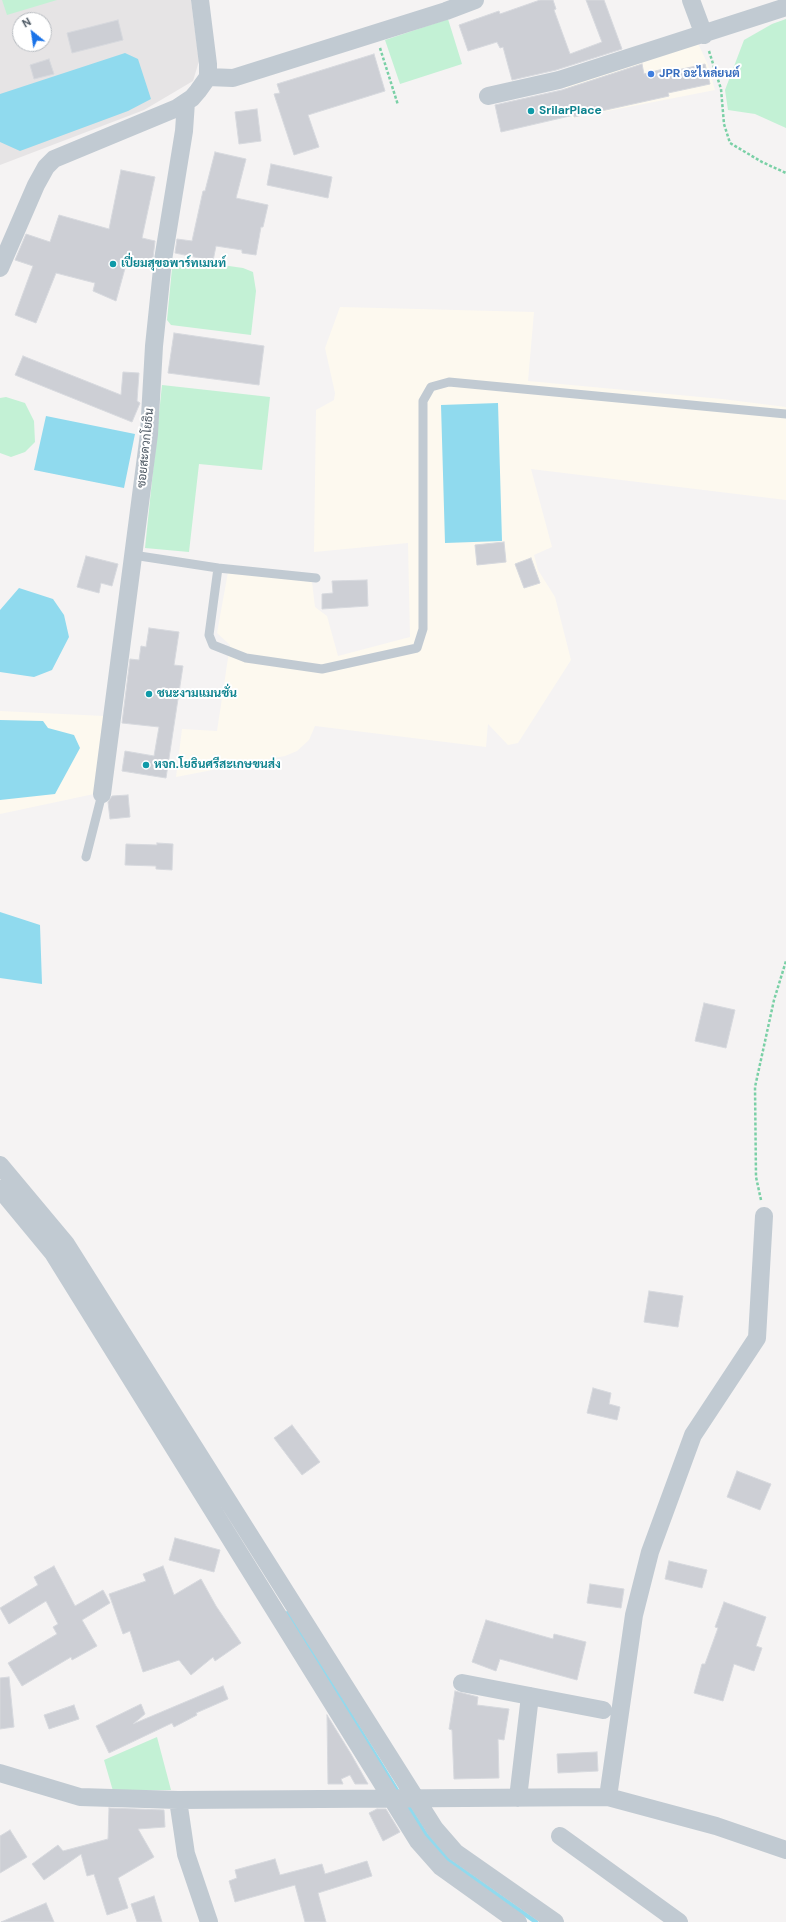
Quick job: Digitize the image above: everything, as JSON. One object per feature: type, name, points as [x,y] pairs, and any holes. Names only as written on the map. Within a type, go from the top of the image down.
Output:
[{"type":"street","points":[[0,268],[36,185],[46,167],[54,159],[166,113],[186,102],[198,91],[208,77],[208,64],[200,0]]},
{"type":"street","points":[[208,77],[233,78],[446,11],[475,0]]},
{"type":"street","points":[[691,0],[704,35]]},
{"type":"street","points":[[488,96],[559,80],[704,35],[786,7]]},
{"type":"street","name":"ซอยสะดวกโยธิน","points":[[102,794],[149,434],[154,346],[163,260],[184,131],[186,102]]},
{"type":"street","points":[[0,1165],[66,1244],[404,1799],[418,1841],[441,1867],[518,1922]]},
{"type":"street","points":[[0,1189],[53,1253],[404,1799],[435,1829],[455,1852],[555,1922]]},
{"type":"street","points":[[608,1797],[634,1615],[650,1552],[693,1435],[756,1338],[764,1216]]},
{"type":"street","points":[[462,1683],[604,1710]]},
{"type":"street","points":[[518,1798],[530,1696]]},
{"type":"street","points":[[0,1773],[80,1797],[178,1800],[608,1797],[716,1826],[786,1850]]},
{"type":"street","points":[[178,1800],[186,1854],[209,1922]]},
{"type":"street","points":[[560,1836],[679,1922]]},
{"type":"lane","points":[[218,568],[209,635],[213,645],[246,658],[322,669],[417,648],[423,629],[423,401],[430,387],[449,382],[786,414]]},
{"type":"lane","points":[[133,555],[218,568],[316,578]]},
{"type":"lane","points":[[86,857],[102,794]]},
{"type":"path","points":[[375,33],[398,105]]},
{"type":"path","points":[[704,35],[721,88],[724,124],[730,143],[762,162],[786,173]]},
{"type":"path","points":[[764,1216],[756,1177],[755,1087],[774,1000],[786,961]]},
{"type":"shaded area","points":[[0,0],[191,0],[199,61],[193,81],[144,110],[0,165]]},
{"type":"shaded area","name":"JPR อะไหล่ยนต์","points":[[697,41],[708,65],[715,90],[572,118],[564,82]]},
{"type":"shaded area","points":[[340,307],[534,312],[528,381],[722,399],[786,407],[786,500],[531,469],[552,547],[534,555],[538,570],[555,597],[571,660],[518,743],[508,745],[488,724],[486,747],[315,726],[309,740],[297,751],[285,756],[176,777],[182,729],[217,731],[230,645],[217,633],[228,572],[312,582],[315,607],[327,616],[338,656],[410,637],[408,543],[314,552],[316,410],[334,400],[335,393],[325,348]]},
{"type":"shaded area","points":[[0,711],[104,716],[94,794],[0,814]]},
{"type":"green space","points":[[2,0],[57,0],[17,12],[12,12],[12,14],[7,15]]},
{"type":"green space","points":[[448,19],[462,64],[400,84],[385,40]]},
{"type":"green space","points":[[786,19],[786,128],[755,114],[728,110],[725,90],[744,40],[772,24]]},
{"type":"green space","points":[[173,258],[243,268],[253,272],[256,291],[251,335],[171,325],[167,320]]},
{"type":"green space","points":[[162,385],[270,397],[262,470],[199,464],[189,552],[145,548]]},
{"type":"green space","points":[[6,397],[25,403],[34,421],[35,442],[25,452],[11,457],[0,453],[0,398]]},
{"type":"green space","points":[[157,1737],[171,1790],[113,1791],[104,1760]]},
{"type":"water","points":[[125,53],[138,59],[151,99],[128,111],[20,151],[0,142],[0,94]]},
{"type":"water","points":[[498,403],[502,541],[445,543],[441,405]]},
{"type":"water","points":[[46,416],[135,434],[124,488],[34,470]]},
{"type":"water","points":[[19,588],[53,599],[64,615],[69,637],[52,670],[34,677],[0,672],[0,610]]},
{"type":"water","points":[[0,720],[43,721],[48,728],[74,735],[80,748],[55,794],[0,800]]},
{"type":"water","points":[[0,912],[40,925],[42,984],[0,978]]},
{"type":"building","points":[[540,0],[553,0],[556,9],[554,10],[570,54],[602,42],[586,0],[604,0],[622,49],[556,70],[512,80],[503,47],[500,48],[497,42],[468,51],[459,25],[499,11],[500,14]]},
{"type":"building","points":[[118,20],[123,40],[72,53],[67,33]]},
{"type":"building","points":[[374,54],[385,91],[308,115],[319,147],[294,155],[274,94],[280,93],[277,84]]},
{"type":"building","points":[[49,59],[54,74],[34,79],[30,65]]},
{"type":"building","name":"JPR อะไหล่ยนต์","points":[[642,64],[644,74],[663,69],[664,73],[705,64],[710,84],[668,93],[669,96],[574,117],[574,115],[501,132],[495,105],[562,90]]},
{"type":"building","points":[[257,109],[261,141],[239,144],[235,112]]},
{"type":"building","points":[[215,152],[246,159],[236,198],[268,205],[263,227],[261,227],[256,255],[242,253],[242,250],[216,246],[213,261],[175,253],[177,239],[192,241],[203,191],[205,191]]},
{"type":"building","points":[[271,164],[332,177],[328,198],[267,185]]},
{"type":"building","points":[[121,170],[155,177],[142,238],[155,241],[152,267],[127,261],[116,301],[93,291],[95,283],[56,273],[36,323],[15,315],[33,266],[15,260],[26,234],[50,242],[59,215],[109,229]]},
{"type":"building","points":[[174,333],[264,346],[259,385],[168,373]]},
{"type":"building","points":[[23,356],[121,395],[123,372],[139,373],[137,401],[140,403],[132,422],[15,375]]},
{"type":"building","points":[[504,542],[506,562],[477,565],[475,545]]},
{"type":"building","points":[[86,556],[118,564],[112,586],[101,583],[99,593],[77,587]]},
{"type":"building","points":[[531,558],[540,583],[524,588],[515,564]]},
{"type":"building","points":[[367,580],[368,606],[322,609],[322,594],[333,593],[332,581]]},
{"type":"building","points":[[149,628],[179,632],[174,665],[183,666],[166,778],[122,771],[125,751],[154,756],[159,727],[122,723],[130,659],[139,660],[141,646],[146,647]]},
{"type":"building","points":[[128,795],[130,817],[110,819],[108,802],[112,796]]},
{"type":"building","points":[[157,843],[173,844],[172,870],[156,869],[156,866],[125,865],[126,844],[157,845]]},
{"type":"building","points":[[704,1003],[735,1010],[726,1048],[695,1041]]},
{"type":"building","points":[[649,1291],[683,1296],[678,1327],[644,1322]]},
{"type":"building","points":[[593,1388],[611,1393],[609,1404],[620,1407],[617,1420],[587,1413]]},
{"type":"building","points":[[292,1425],[320,1462],[302,1475],[274,1438]]},
{"type":"building","points":[[737,1471],[771,1484],[760,1510],[727,1497]]},
{"type":"building","points":[[175,1538],[220,1550],[214,1572],[169,1560]]},
{"type":"building","points":[[669,1561],[707,1570],[702,1588],[665,1579]]},
{"type":"building","points":[[54,1566],[75,1606],[103,1590],[110,1603],[82,1620],[97,1646],[72,1660],[71,1657],[22,1686],[8,1663],[57,1634],[53,1627],[58,1624],[46,1601],[9,1624],[0,1608],[38,1585],[34,1577]]},
{"type":"building","points":[[163,1566],[174,1595],[201,1579],[216,1606],[241,1643],[215,1661],[213,1657],[191,1675],[179,1660],[143,1672],[130,1631],[123,1634],[109,1594],[146,1581],[143,1574]]},
{"type":"building","points":[[590,1584],[624,1589],[621,1608],[587,1603]]},
{"type":"building","points":[[724,1602],[766,1617],[756,1646],[762,1648],[754,1671],[734,1664],[723,1701],[694,1693],[702,1664],[705,1664],[718,1628],[715,1627]]},
{"type":"building","points":[[486,1620],[553,1639],[554,1634],[586,1642],[577,1680],[500,1659],[496,1671],[472,1662]]},
{"type":"building","points":[[9,1677],[14,1727],[0,1729],[0,1678]]},
{"type":"building","points":[[223,1686],[228,1699],[196,1713],[197,1715],[174,1727],[172,1723],[109,1753],[96,1726],[141,1704],[145,1714],[133,1724]]},
{"type":"building","points":[[455,1691],[478,1697],[477,1705],[509,1709],[504,1740],[498,1739],[499,1778],[454,1779],[452,1730],[449,1729]]},
{"type":"building","points":[[74,1705],[79,1719],[49,1729],[44,1715]]},
{"type":"building","points":[[327,1715],[368,1784],[355,1784],[350,1775],[341,1779],[343,1784],[328,1784]]},
{"type":"building","points":[[597,1752],[598,1771],[558,1773],[557,1754]]},
{"type":"building","points":[[109,1808],[164,1810],[165,1827],[138,1829],[154,1857],[118,1878],[128,1908],[107,1915],[94,1874],[87,1876],[81,1854],[44,1880],[32,1864],[58,1845],[63,1851],[108,1839]]},
{"type":"building","points":[[377,1809],[386,1809],[400,1832],[383,1841],[369,1813]]},
{"type":"building","points":[[10,1830],[27,1857],[0,1873],[0,1836]]},
{"type":"building","points":[[275,1859],[280,1875],[322,1864],[325,1874],[367,1861],[372,1876],[318,1893],[326,1922],[305,1922],[295,1885],[235,1902],[229,1881],[237,1878],[235,1870]]},
{"type":"building","points":[[154,1896],[162,1922],[137,1922],[131,1904]]},
{"type":"building","points":[[46,1903],[54,1922],[1,1922]]},
{"type":"waterway","points":[[288,1613],[399,1794]]},
{"type":"waterway","points":[[406,1803],[426,1835],[448,1860],[536,1922]]},
{"type":"place","name":"JPR อะไหล่ยนต์","points":[[651,74]]},
{"type":"place","name":"SrilarPlace","points":[[531,111]]},
{"type":"place","name":"เปี่ยมสุขอพาร์ทเมนท์","points":[[113,264]]},
{"type":"place","name":"ชนะงามแมนชั่น","points":[[149,694]]},
{"type":"place","name":"หจก.โยธินศรีสะเกษขนส่ง","points":[[146,765]]}]
